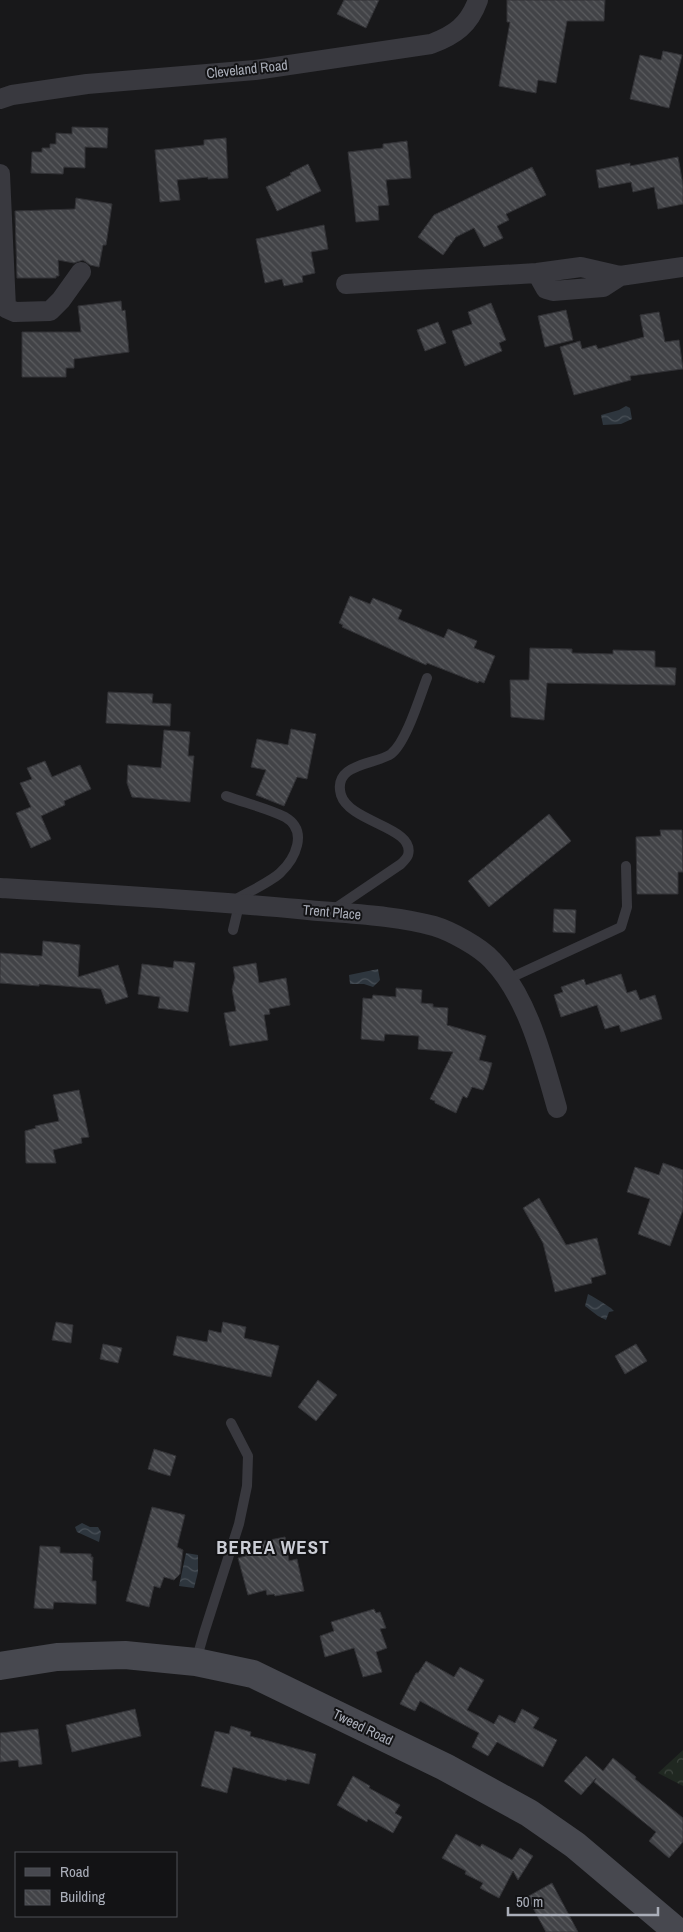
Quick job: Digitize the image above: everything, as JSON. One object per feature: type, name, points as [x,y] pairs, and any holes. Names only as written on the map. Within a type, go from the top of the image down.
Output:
[{"type":"street","name":"Cleveland Road","points":[[0,99],[12,95],[87,84],[255,70],[431,44],[446,38],[461,28],[477,2]]},
{"type":"street","points":[[0,174],[6,308],[15,312],[50,311],[61,300],[81,272]]},
{"type":"street","points":[[346,284],[537,273],[546,289],[553,291],[602,287],[620,276],[683,267]]},
{"type":"street","name":"Trent Place","points":[[0,888],[329,912],[406,919],[437,927],[477,948],[492,959],[508,979],[519,998],[534,1036],[557,1108]]},
{"type":"street","name":"Tweed Road","points":[[0,1666],[57,1657],[125,1655],[196,1662],[253,1674],[445,1767],[530,1813],[575,1845],[678,1932]]},
{"type":"lane","points":[[329,912],[401,864],[408,855],[408,845],[403,836],[368,820],[348,807],[341,794],[341,783],[346,772],[392,753],[403,739],[427,678]]},
{"type":"lane","points":[[226,796],[286,818],[294,826],[298,834],[298,842],[289,862],[279,874],[234,905],[233,930]]},
{"type":"lane","points":[[508,979],[621,927],[627,907],[626,866]]},
{"type":"lane","points":[[196,1662],[239,1524],[247,1486],[248,1456],[232,1423]]},
{"type":"green space","points":[[683,1750],[683,1786],[658,1773]]},
{"type":"water","points":[[626,406],[630,408],[632,419],[621,424],[603,425],[601,415]]},
{"type":"water","points":[[378,969],[380,980],[373,987],[364,984],[350,984],[349,975]]},
{"type":"water","points":[[588,1294],[614,1311],[609,1312],[606,1320],[585,1306]]},
{"type":"water","points":[[82,1523],[90,1527],[98,1527],[101,1532],[99,1542],[77,1532],[75,1527]]},
{"type":"water","points":[[186,1553],[198,1555],[198,1572],[194,1588],[179,1586]]},
{"type":"building","points":[[344,0],[379,0],[366,28],[337,14]]},
{"type":"building","points":[[507,0],[605,0],[604,21],[567,21],[556,83],[538,80],[536,93],[499,86],[510,22],[507,22]]},
{"type":"building","points":[[663,51],[682,55],[669,108],[630,99],[640,55],[661,60]]},
{"type":"building","points":[[72,127],[108,128],[107,148],[85,147],[85,168],[64,167],[63,174],[31,173],[32,152],[42,152],[42,148],[50,148],[50,144],[56,144],[56,133],[72,134]]},
{"type":"building","points":[[226,138],[228,178],[208,179],[208,177],[177,180],[180,200],[160,202],[155,150],[204,145],[204,140]]},
{"type":"building","points":[[407,141],[411,178],[386,180],[389,205],[378,206],[379,220],[356,222],[348,152],[383,148],[383,144]]},
{"type":"building","points":[[678,157],[683,185],[683,204],[658,209],[654,187],[633,192],[631,182],[599,188],[596,170],[630,163],[630,166]]},
{"type":"building","points":[[308,164],[321,191],[277,211],[266,187]]},
{"type":"building","points":[[532,167],[546,195],[506,214],[509,220],[497,226],[503,238],[484,247],[474,228],[456,237],[443,255],[418,237],[434,215]]},
{"type":"building","points":[[76,198],[112,204],[106,245],[103,245],[99,267],[90,265],[83,260],[74,263],[58,260],[59,276],[56,276],[56,278],[17,278],[15,211],[75,209]]},
{"type":"building","points":[[324,225],[328,249],[311,252],[315,273],[302,276],[303,282],[284,286],[282,279],[265,283],[256,239]]},
{"type":"building","points":[[121,301],[122,311],[125,310],[129,352],[74,359],[74,368],[66,368],[66,377],[22,377],[22,332],[81,332],[78,306]]},
{"type":"building","points":[[491,303],[506,340],[499,343],[502,351],[465,366],[452,331],[472,324],[468,312]]},
{"type":"building","points":[[566,310],[573,340],[545,347],[538,316]]},
{"type":"building","points":[[659,312],[665,342],[679,340],[683,369],[630,376],[631,380],[574,395],[560,347],[580,341],[582,349],[596,345],[598,349],[644,337],[640,315]]},
{"type":"building","points":[[438,322],[446,343],[425,351],[417,330]]},
{"type":"building","points":[[350,596],[370,604],[373,598],[402,610],[398,619],[444,638],[448,629],[477,641],[474,648],[495,656],[484,683],[479,681],[478,683],[427,663],[426,665],[342,627],[343,625],[339,623]]},
{"type":"building","points":[[530,648],[572,649],[572,653],[613,654],[613,650],[655,651],[655,667],[676,668],[675,685],[547,683],[544,720],[511,717],[510,680],[529,680]]},
{"type":"building","points":[[108,692],[153,694],[152,703],[171,704],[170,726],[106,723]]},
{"type":"building","points":[[291,729],[316,734],[307,779],[297,777],[284,806],[256,795],[266,770],[251,767],[257,739],[288,745]]},
{"type":"building","points":[[164,730],[190,732],[188,756],[194,756],[190,802],[132,797],[127,783],[128,765],[161,768]]},
{"type":"building","points":[[45,761],[52,777],[80,765],[91,789],[64,801],[65,805],[41,816],[51,839],[31,848],[16,813],[31,807],[20,783],[32,779],[27,768]]},
{"type":"building","points":[[549,814],[571,841],[489,907],[468,881]]},
{"type":"building","points":[[660,830],[682,830],[683,872],[678,872],[678,894],[637,894],[636,837],[661,836]]},
{"type":"building","points":[[554,909],[576,910],[575,933],[553,932]]},
{"type":"building","points":[[43,941],[80,945],[78,977],[118,965],[128,997],[106,1004],[101,989],[0,983],[0,953],[42,956]]},
{"type":"building","points":[[174,961],[195,963],[188,1012],[158,1008],[160,997],[138,994],[142,964],[173,968]]},
{"type":"building","points":[[256,963],[259,983],[286,978],[290,1005],[269,1009],[270,1014],[264,1015],[268,1040],[230,1046],[224,1013],[236,1011],[232,989],[235,978],[233,967]]},
{"type":"building","points":[[621,974],[627,993],[636,990],[640,1000],[655,995],[662,1019],[621,1032],[619,1025],[605,1029],[597,1005],[561,1017],[554,995],[563,992],[561,987],[584,979],[586,985]]},
{"type":"building","points":[[396,988],[422,990],[421,1003],[433,1004],[433,1007],[448,1008],[447,1025],[486,1036],[479,1060],[492,1063],[487,1081],[483,1090],[472,1087],[467,1098],[463,1096],[456,1113],[430,1099],[453,1052],[418,1049],[419,1036],[385,1034],[384,1041],[361,1039],[363,998],[372,999],[373,995],[396,997]]},
{"type":"building","points":[[79,1090],[89,1137],[81,1138],[82,1143],[53,1150],[56,1163],[26,1163],[25,1131],[36,1128],[35,1126],[59,1121],[53,1095]]},
{"type":"building","points":[[663,1163],[683,1170],[683,1210],[670,1246],[638,1234],[650,1199],[627,1192],[635,1167],[659,1175]]},
{"type":"building","points":[[539,1198],[566,1245],[597,1238],[606,1274],[591,1278],[592,1283],[555,1292],[543,1243],[523,1208]]},
{"type":"building","points":[[56,1322],[73,1325],[71,1343],[52,1340]]},
{"type":"building","points":[[223,1322],[246,1327],[244,1338],[279,1346],[271,1377],[173,1355],[177,1336],[207,1342],[209,1330],[221,1333]]},
{"type":"building","points":[[103,1344],[122,1348],[118,1363],[100,1359]]},
{"type":"building","points":[[636,1344],[647,1361],[625,1374],[615,1356]]},
{"type":"building","points":[[318,1380],[337,1395],[316,1421],[298,1407]]},
{"type":"building","points":[[154,1449],[176,1456],[170,1476],[148,1469]]},
{"type":"building","points":[[152,1507],[185,1515],[177,1547],[183,1550],[180,1574],[174,1580],[164,1577],[160,1588],[154,1586],[149,1607],[126,1601]]},
{"type":"building","points":[[285,1537],[289,1561],[297,1559],[304,1591],[275,1596],[274,1594],[267,1595],[266,1590],[248,1595],[238,1558],[256,1553],[254,1543]]},
{"type":"building","points":[[40,1546],[60,1547],[60,1553],[91,1554],[91,1557],[93,1557],[92,1581],[96,1581],[96,1604],[54,1602],[53,1609],[34,1608]]},
{"type":"building","points":[[374,1609],[376,1613],[380,1612],[386,1628],[380,1629],[387,1648],[376,1652],[382,1672],[363,1677],[354,1648],[325,1657],[320,1636],[334,1631],[331,1622]]},
{"type":"building","points":[[426,1661],[454,1677],[460,1667],[484,1680],[467,1710],[494,1724],[499,1715],[515,1723],[522,1709],[539,1718],[533,1728],[557,1740],[543,1767],[497,1742],[488,1756],[472,1747],[479,1733],[420,1701],[415,1711],[400,1704],[416,1673],[418,1673]]},
{"type":"building","points":[[135,1709],[141,1736],[72,1752],[66,1725]]},
{"type":"building","points":[[231,1726],[251,1732],[250,1736],[316,1754],[309,1784],[287,1779],[286,1781],[233,1767],[227,1793],[201,1786],[215,1731],[229,1734]]},
{"type":"building","points":[[38,1729],[42,1764],[19,1767],[18,1760],[0,1762],[0,1733]]},
{"type":"building","points":[[586,1756],[603,1771],[613,1758],[636,1777],[635,1779],[683,1818],[683,1842],[669,1858],[649,1841],[656,1832],[594,1782],[596,1778],[581,1795],[564,1781]]},
{"type":"building","points":[[353,1776],[370,1786],[369,1788],[400,1805],[395,1813],[402,1817],[393,1833],[368,1819],[367,1822],[337,1805]]},
{"type":"building","points":[[456,1834],[480,1847],[482,1844],[512,1860],[520,1848],[533,1856],[518,1880],[513,1871],[499,1898],[480,1888],[483,1883],[465,1874],[466,1871],[442,1858]]},
{"type":"building","points":[[552,1883],[578,1932],[546,1932],[527,1897]]},
{"type":"district","name":"BEREA WEST","points":[[273,1547]]}]
